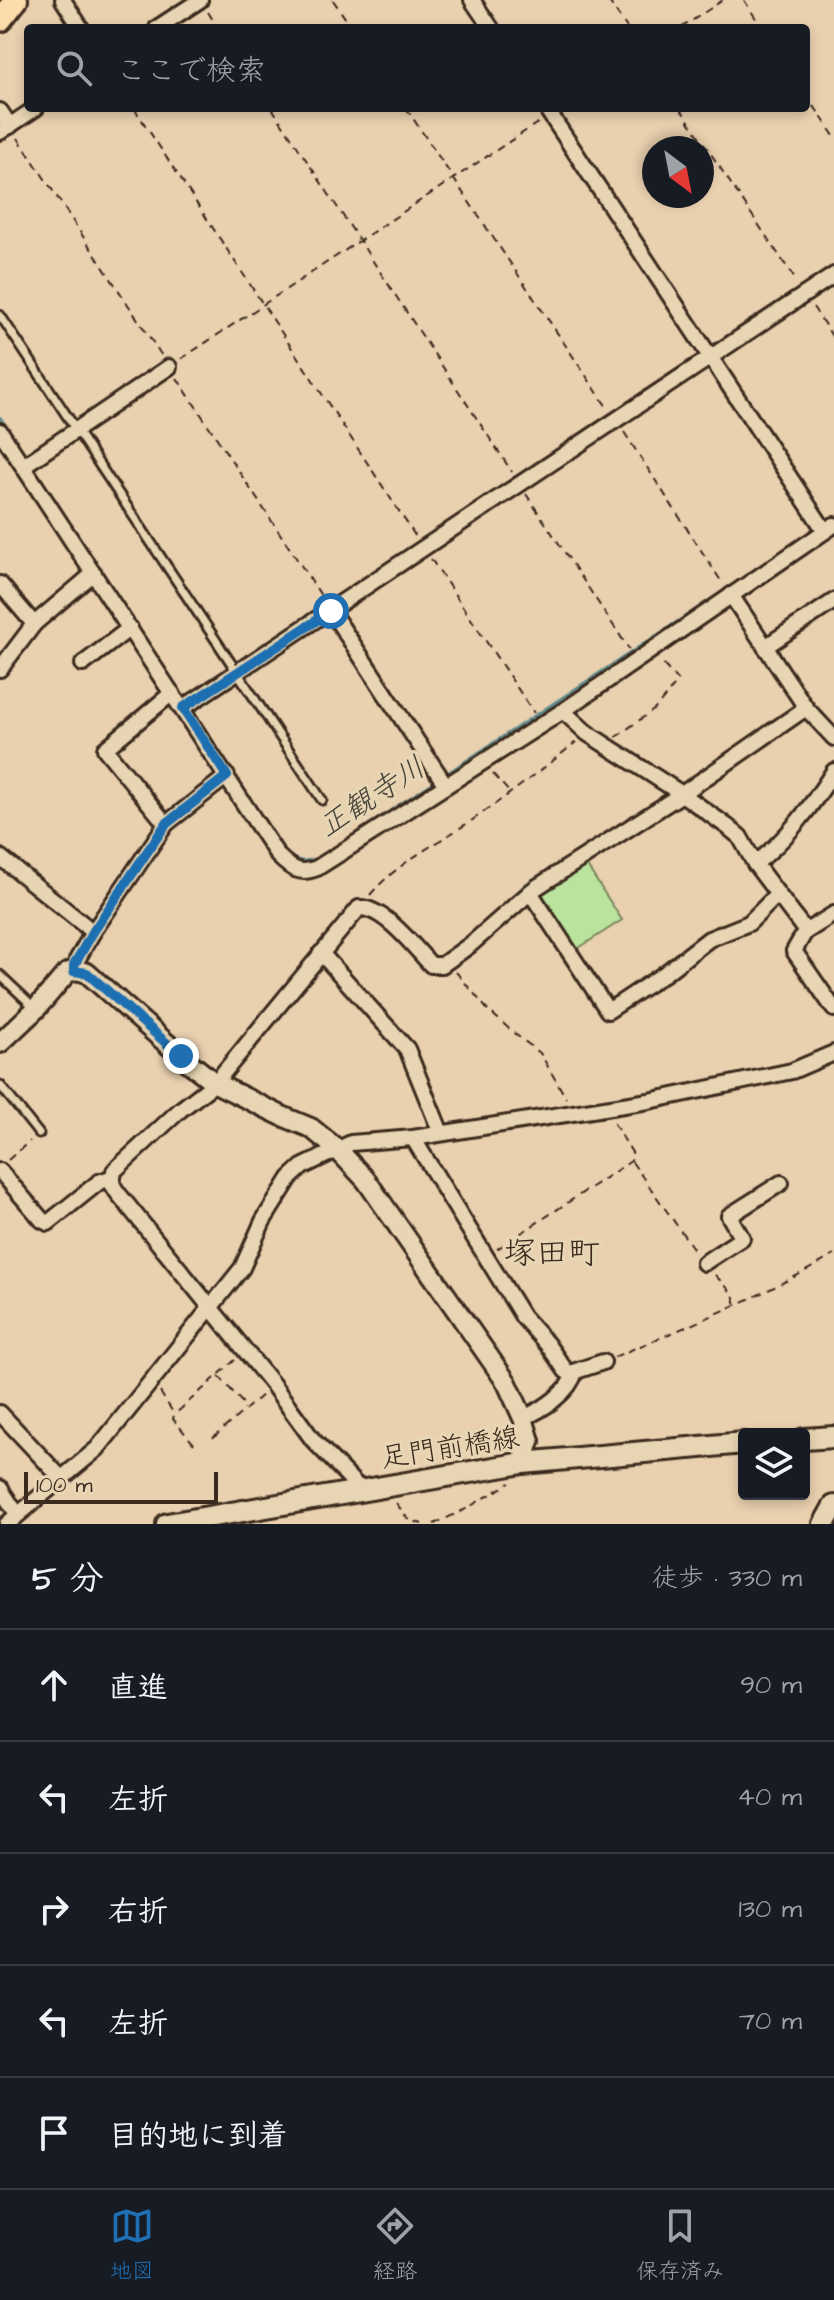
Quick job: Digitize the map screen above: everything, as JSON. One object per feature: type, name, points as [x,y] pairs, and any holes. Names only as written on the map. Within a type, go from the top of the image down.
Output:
[{"type":"main road","points":[[0,20],[16,0]]},
{"type":"main road","points":[[810,1439],[834,1437]]},
{"type":"main road","name":"足門前橋線","points":[[170,1524],[523,1463],[738,1444]]},
{"type":"main road","points":[[824,1524],[834,1506]]},
{"type":"street","points":[[63,0],[78,24]]},
{"type":"street","points":[[163,24],[200,0]]},
{"type":"street","points":[[472,0],[488,24]]},
{"type":"street","points":[[0,111],[5,129],[30,112]]},
{"type":"street","points":[[0,431],[278,856],[298,871],[317,868],[563,711],[830,528],[711,357],[549,112]]},
{"type":"street","points":[[183,708],[834,275]]},
{"type":"street","points":[[23,466],[169,367]]},
{"type":"street","points":[[0,669],[34,624],[94,573]]},
{"type":"street","points":[[0,584],[34,624]]},
{"type":"street","points":[[731,595],[806,708],[834,738]]},
{"type":"street","points":[[765,647],[834,601]]},
{"type":"street","points":[[331,611],[445,784]]},
{"type":"street","points":[[83,664],[130,628]]},
{"type":"street","points":[[166,824],[105,749],[172,693]]},
{"type":"street","points":[[0,1171],[48,1223],[99,1182],[111,1178],[117,1167],[215,1083],[359,908],[372,910],[392,924],[431,965],[437,967],[530,892],[682,794],[806,708]]},
{"type":"street","points":[[563,711],[587,733],[682,794],[740,837],[755,864],[805,932]]},
{"type":"street","points":[[755,864],[796,827],[834,771]]},
{"type":"street","points":[[74,971],[93,932],[166,824],[227,776]]},
{"type":"street","points":[[0,857],[93,932]]},
{"type":"street","points":[[530,892],[608,1011],[709,939],[749,923],[777,895]]},
{"type":"street","points":[[834,914],[805,932],[794,951],[834,1009]]},
{"type":"street","points":[[321,953],[407,1049],[441,1133]]},
{"type":"street","points":[[0,1043],[36,1009],[65,975],[74,971],[87,973],[215,1083],[311,1128],[337,1149],[366,1180],[507,1383],[530,1441],[523,1463]]},
{"type":"street","points":[[0,1488],[12,1519],[97,1449],[242,1268],[263,1221],[290,1178],[302,1167],[351,1143],[413,1138],[604,1109],[792,1071],[834,1053]]},
{"type":"street","points":[[413,1138],[523,1317],[566,1371],[575,1372],[603,1362]]},
{"type":"street","points":[[111,1178],[117,1192],[273,1385],[313,1440],[361,1490]]},
{"type":"street","points":[[704,1263],[742,1238],[729,1216],[781,1183]]},
{"type":"street","points":[[523,1418],[554,1399],[569,1385],[575,1372]]},
{"type":"street","points":[[0,1413],[61,1478]]},
{"type":"lane","points":[[0,315],[322,800]]},
{"type":"lane","points":[[0,975],[36,1009]]},
{"type":"lane","points":[[0,1085],[39,1134]]},
{"type":"lane","points":[[0,1165],[0,1171]]},
{"type":"path","points":[[200,0],[215,24]]},
{"type":"path","points":[[333,0],[349,24]]},
{"type":"path","points":[[608,0],[624,24]]},
{"type":"path","points":[[687,24],[723,0]]},
{"type":"path","points":[[744,0],[759,24]]},
{"type":"path","points":[[810,100],[834,136]]},
{"type":"path","points":[[137,112],[541,724]]},
{"type":"path","points":[[275,112],[636,660]]},
{"type":"path","points":[[409,112],[731,595]]},
{"type":"path","points":[[169,367],[453,179],[547,112]]},
{"type":"path","points":[[683,112],[834,339]]},
{"type":"path","points":[[607,746],[655,709],[678,681],[650,650]]},
{"type":"path","points":[[359,908],[379,884],[419,853],[511,794],[587,733]]},
{"type":"path","points":[[482,762],[511,794]]},
{"type":"path","points":[[447,962],[487,1009],[540,1053],[575,1113]]},
{"type":"path","points":[[486,1256],[631,1161],[633,1154],[604,1109]]},
{"type":"path","points":[[0,1171],[39,1134]]},
{"type":"path","points":[[631,1161],[704,1263],[733,1294],[736,1306]]},
{"type":"path","points":[[603,1362],[736,1306],[834,1255]]},
{"type":"path","points":[[174,1415],[245,1351]]},
{"type":"path","points":[[218,1375],[247,1408]]},
{"type":"path","points":[[150,1383],[163,1396],[174,1415],[175,1424],[194,1444]]},
{"type":"path","points":[[213,1438],[273,1385]]},
{"type":"path","points":[[435,1524],[516,1479],[523,1463]]},
{"type":"path","points":[[383,1488],[408,1519],[422,1524]]},
{"type":"path","points":[[402,1524],[408,1519]]},
{"type":"green space","points":[[585,863],[622,920],[574,951],[538,898],[539,893]]},
{"type":"waterway","name":"正観寺川","points":[[0,418],[27,459]]},
{"type":"waterway","name":"正観寺川","points":[[32,466],[284,852],[300,861],[318,859],[719,595]]},
{"type":"district","name":"塚田町","points":[[552,1253]]},
{"type":"route","points":[[181,1056],[87,973],[74,971],[74,965],[166,824],[227,776],[183,708],[331,611]]}]
